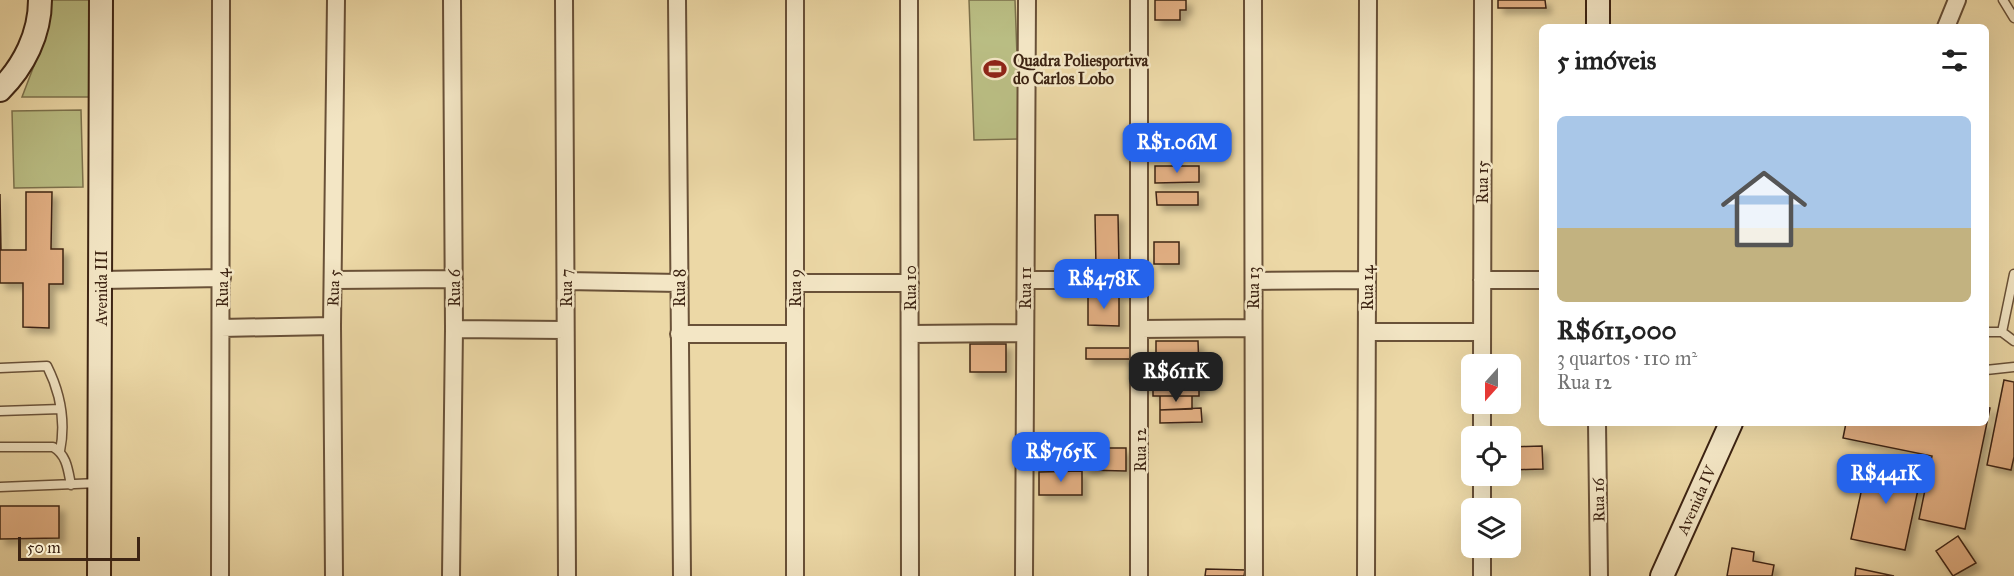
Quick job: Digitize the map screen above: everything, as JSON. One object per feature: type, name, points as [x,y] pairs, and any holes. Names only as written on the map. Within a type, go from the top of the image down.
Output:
[{"type":"street","points":[[3,84],[35,35],[40,0]]},
{"type":"street","name":"Avenida III","points":[[99,576],[101,0]]},
{"type":"street","name":"Rua 4","points":[[220,576],[221,0]]},
{"type":"street","name":"Rua 5","points":[[334,576],[332,326],[336,0]]},
{"type":"street","name":"Rua 6","points":[[452,0],[454,279],[452,576]]},
{"type":"street","name":"Rua 7","points":[[564,0],[567,576]]},
{"type":"street","name":"Rua 8","points":[[677,0],[682,576]]},
{"type":"street","name":"Rua 9","points":[[795,0],[795,576]]},
{"type":"street","name":"Rua 10","points":[[909,0],[910,576]]},
{"type":"street","name":"Rua 11","points":[[1024,576],[1027,0]]},
{"type":"street","name":"Rua 12","points":[[1139,0],[1139,576]]},
{"type":"street","name":"Rua 13","points":[[1252,0],[1254,576]]},
{"type":"street","name":"Rua 14","points":[[1366,576],[1368,0]]},
{"type":"street","name":"Rua 15","points":[[1482,354],[1483,0]]},
{"type":"street","points":[[1598,0],[1598,24]]},
{"type":"street","points":[[1947,24],[1957,0]]},
{"type":"street","points":[[101,280],[222,278]]},
{"type":"street","points":[[334,280],[454,279]]},
{"type":"street","points":[[1026,280],[1140,280]]},
{"type":"street","points":[[1254,281],[1367,280]]},
{"type":"street","points":[[1482,280],[1539,280]]},
{"type":"street","points":[[566,281],[679,283]]},
{"type":"street","points":[[795,283],[910,283]]},
{"type":"street","points":[[221,328],[332,326]]},
{"type":"street","points":[[1140,330],[1253,328]]},
{"type":"street","points":[[454,329],[565,330]]},
{"type":"street","points":[[1367,332],[1482,332]]},
{"type":"street","points":[[910,334],[1025,333]]},
{"type":"street","points":[[679,334],[795,334]]},
{"type":"street","name":"Rua 16","points":[[1597,426],[1599,576]]},
{"type":"street","name":"Avenida IV","points":[[1662,576],[1730,426]]},
{"type":"street","points":[[1482,558],[1482,576]]},
{"type":"lane","points":[[2003,0],[2014,18]]},
{"type":"lane","points":[[2002,332],[2014,273]]},
{"type":"lane","points":[[1989,332],[2002,332],[2014,341]]},
{"type":"lane","points":[[0,368],[47,366],[57,386],[61,409],[64,430],[60,451]]},
{"type":"lane","points":[[1989,370],[2014,367]]},
{"type":"lane","points":[[0,411],[61,409]]},
{"type":"lane","points":[[0,447],[53,447],[60,451],[66,463],[71,485]]},
{"type":"lane","points":[[0,487],[99,483]]},
{"type":"green space","points":[[51,0],[93,0],[93,97],[22,97],[43,42]]},
{"type":"green space","name":"Quadra Poliesportiva do Carlos Lobo","points":[[969,0],[1015,0],[1020,139],[974,140]]},
{"type":"green space","points":[[81,110],[83,187],[14,188],[12,111]]},
{"type":"building","points":[[1155,0],[1186,0],[1186,10],[1180,10],[1180,20],[1155,20]]},
{"type":"building","points":[[1498,0],[1545,0],[1546,8],[1498,8]]},
{"type":"building","points":[[1155,166],[1199,166],[1199,182],[1155,183]]},
{"type":"building","points":[[26,192],[52,192],[51,249],[63,249],[63,284],[49,284],[49,328],[23,327],[23,283],[0,283],[0,194],[1,250],[26,250]]},
{"type":"building","points":[[1156,192],[1198,192],[1198,205],[1157,205]]},
{"type":"building","points":[[1095,215],[1118,215],[1119,266],[1096,267]]},
{"type":"building","points":[[1154,242],[1179,242],[1179,264],[1154,264]]},
{"type":"building","points":[[1088,294],[1119,294],[1119,326],[1088,325]]},
{"type":"building","points":[[1156,341],[1198,341],[1199,372],[1156,373]]},
{"type":"building","points":[[970,344],[1006,344],[1006,372],[970,372]]},
{"type":"building","points":[[1086,348],[1134,348],[1134,359],[1086,359]]},
{"type":"building","points":[[1153,372],[1199,372],[1199,396],[1153,396]]},
{"type":"building","points":[[2004,380],[2014,382],[2014,457],[2011,470],[1987,465]]},
{"type":"building","points":[[1160,396],[1192,396],[1192,409],[1160,410]]},
{"type":"building","points":[[1201,408],[1202,422],[1160,423],[1160,410]]},
{"type":"building","points":[[1845,426],[1986,426],[1965,529],[1919,519],[1932,456],[1843,438]]},
{"type":"building","points":[[1542,446],[1543,469],[1521,470],[1521,447]]},
{"type":"building","points":[[1084,448],[1126,448],[1126,471],[1084,470]]},
{"type":"building","points":[[1868,460],[1922,471],[1905,550],[1851,539]]},
{"type":"building","points":[[1082,471],[1082,495],[1039,495],[1039,472]]},
{"type":"building","points":[[0,506],[59,506],[59,538],[0,539]]},
{"type":"building","points":[[1958,536],[1976,563],[1953,576],[1936,551]]},
{"type":"building","points":[[1732,548],[1754,552],[1753,561],[1774,565],[1772,576],[1727,576]]},
{"type":"building","points":[[1856,568],[1894,576],[1855,576]]},
{"type":"building","points":[[1206,569],[1245,570],[1244,576],[1205,576]]},
{"type":"place","name":"Quadra Poliesportiva do Carlos Lobo","points":[[995,69]]}]
